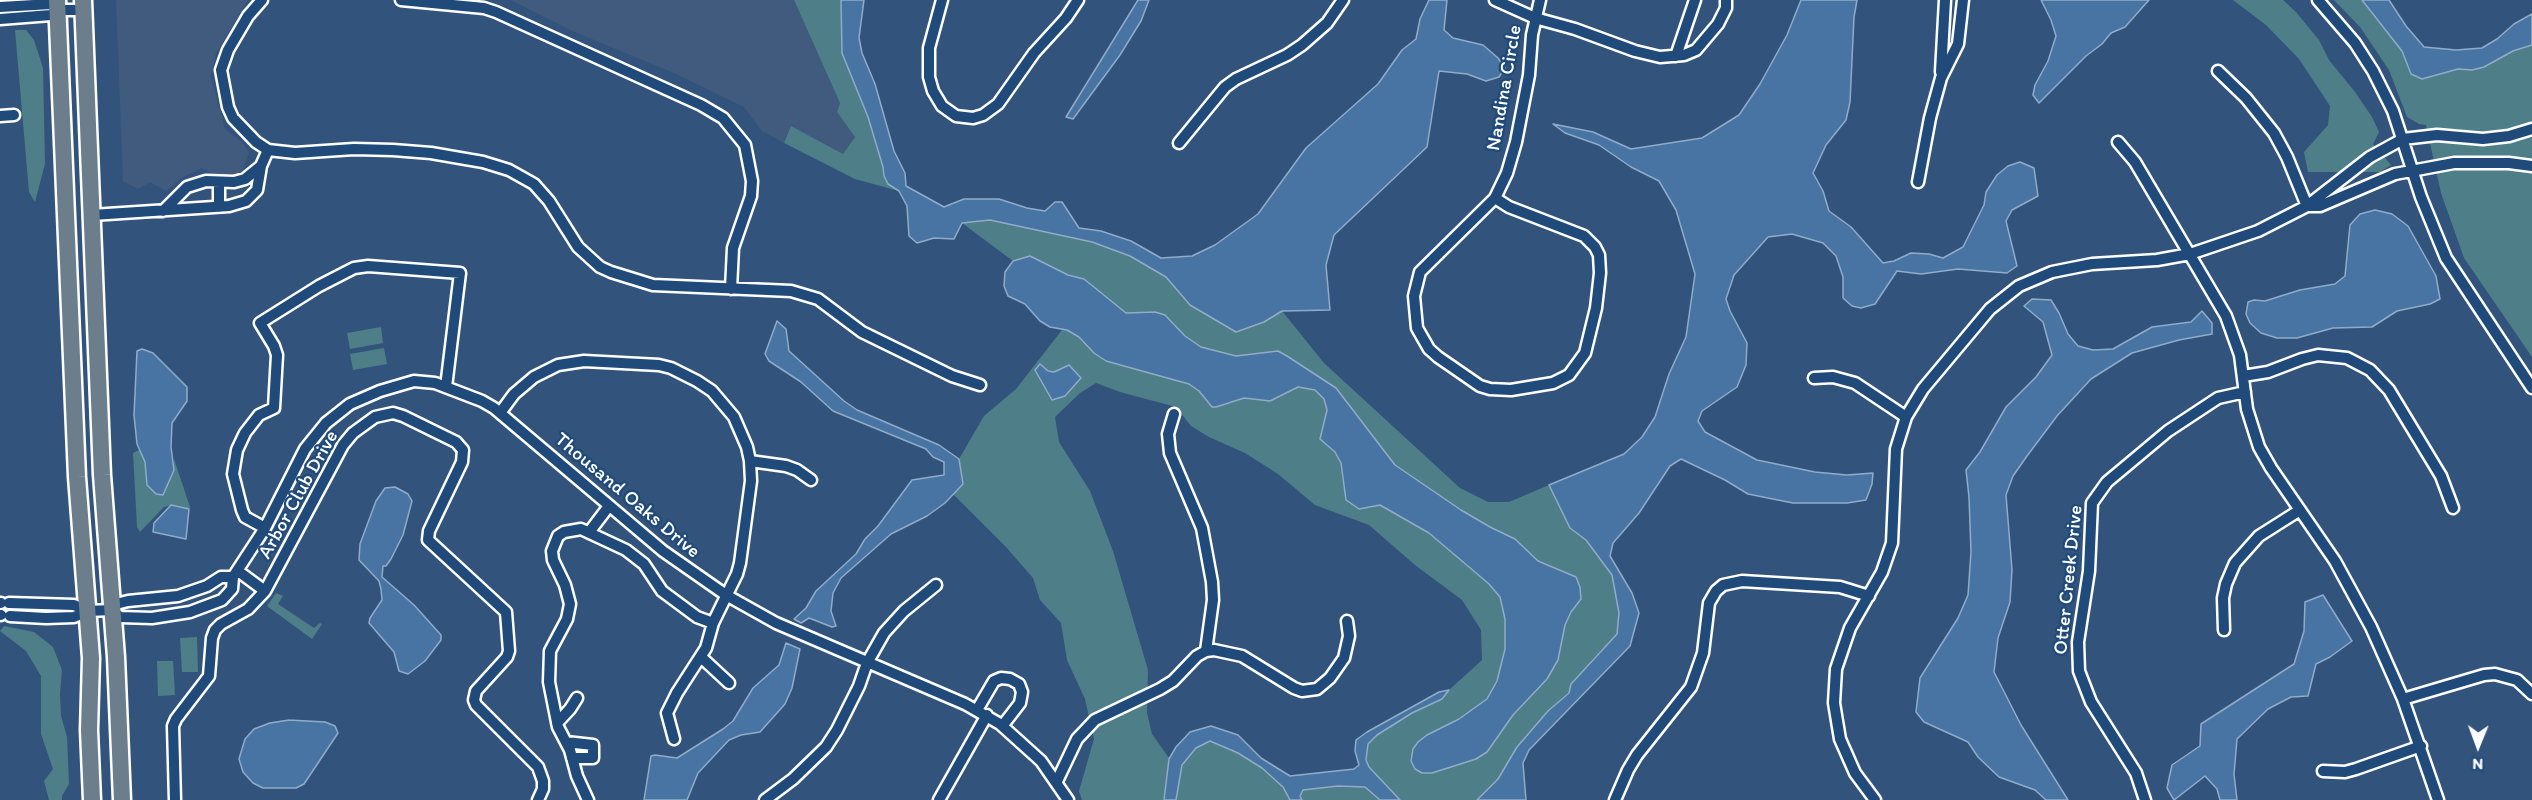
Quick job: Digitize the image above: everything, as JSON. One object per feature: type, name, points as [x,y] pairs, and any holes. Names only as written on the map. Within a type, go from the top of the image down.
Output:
[{"type":"main road","points":[[57,5],[78,477],[92,658],[89,730],[92,800]]},
{"type":"main road","points":[[83,5],[102,475],[122,800]]},
{"type":"street","points":[[262,0],[248,16],[228,50],[221,70],[228,107],[234,118],[256,142],[268,150],[294,153],[393,150],[431,153],[496,165],[534,184],[549,201],[578,247],[600,267],[623,277],[653,285],[791,291],[818,299],[862,332],[952,376],[980,385]]},
{"type":"street","points":[[401,0],[484,8],[496,12],[701,105],[723,118],[746,145],[751,169],[751,196],[733,248],[731,289]]},
{"type":"street","points":[[942,0],[929,48],[929,77],[933,91],[942,106],[956,116],[973,118],[990,112],[998,104],[1028,61],[1066,18],[1078,0]]},
{"type":"street","points":[[1179,143],[1225,87],[1302,45],[1327,23],[1343,0]]},
{"type":"street","points":[[1495,0],[1535,18],[1660,57],[1676,56],[1696,50],[1718,24],[1726,8],[1726,0]]},
{"type":"street","name":"Nandina Circle","points":[[1495,198],[1509,207],[1584,236],[1599,255],[1600,273],[1596,308],[1586,353],[1569,375],[1553,383],[1511,390],[1480,386],[1438,357],[1422,339],[1417,328],[1414,296],[1420,272],[1495,198],[1507,173],[1524,108],[1535,18],[1540,0]]},
{"type":"street","points":[[1676,56],[1695,0]]},
{"type":"street","points":[[1941,78],[1945,0]]},
{"type":"street","points":[[1918,182],[1929,118],[1941,78],[1958,44],[1963,0]]},
{"type":"street","points":[[2318,0],[2355,43],[2373,71],[2393,111],[2434,232],[2451,267],[2532,388]]},
{"type":"street","points":[[0,8],[51,4],[83,5]]},
{"type":"street","points":[[0,19],[51,15],[57,5]]},
{"type":"street","points":[[2218,71],[2246,98],[2274,133],[2287,157],[2307,206]]},
{"type":"street","points":[[0,116],[14,115]]},
{"type":"street","points":[[1870,798],[1846,757],[1838,730],[1834,703],[1836,669],[1842,648],[1882,572],[1892,543],[1896,449],[1906,417],[1923,389],[1979,321],[2019,286],[2067,267],[2157,260],[2190,254],[2258,231],[2307,206],[2370,157],[2403,139],[2438,135],[2483,139],[2509,136],[2532,129]]},
{"type":"street","points":[[2118,142],[2136,162],[2226,316],[2240,355],[2247,409],[2259,447],[2350,586],[2382,649],[2421,746],[2438,800]]},
{"type":"street","points":[[92,215],[219,207],[246,201],[257,190],[261,166],[268,150]]},
{"type":"street","points":[[2307,206],[2320,206],[2395,174],[2454,164],[2509,163],[2532,166]]},
{"type":"street","points":[[163,211],[187,187],[206,181],[219,183],[245,179],[261,166]]},
{"type":"street","points":[[219,183],[219,207]]},
{"type":"street","points":[[265,528],[246,517],[242,510],[233,474],[237,450],[245,433],[259,415],[274,408],[276,356],[274,346],[260,322],[319,286],[354,268],[368,266],[460,273],[446,387]]},
{"type":"street","points":[[2243,376],[2268,372],[2318,355],[2347,358],[2370,370],[2389,390],[2441,476],[2453,508]]},
{"type":"street","points":[[501,413],[524,385],[558,365],[584,361],[659,365],[697,381],[724,404],[742,431],[750,461],[751,481],[740,563],[713,623],[701,657],[677,693],[668,713],[674,739]]},
{"type":"street","points":[[1814,378],[1833,377],[1856,383],[1906,417]]},
{"type":"street","name":"Thousand Oaks Drive","points":[[87,611],[112,610],[120,617],[131,619],[190,612],[222,600],[232,588],[235,574],[265,528],[305,449],[326,423],[339,412],[367,396],[414,381],[424,381],[482,401],[501,413],[663,551],[726,595],[776,623],[982,713],[1003,725],[1021,741],[1057,781],[1068,800]]},
{"type":"street","name":"Otter Creek Drive","points":[[2145,800],[2136,773],[2091,702],[2079,671],[2078,642],[2089,572],[2092,504],[2107,482],[2168,431],[2218,398],[2245,392]]},
{"type":"street","name":"Arbor Club Drive","points":[[175,800],[171,735],[176,719],[209,676],[212,638],[215,630],[221,624],[248,609],[265,591],[343,445],[364,423],[383,414],[393,413],[456,442],[463,450],[462,462],[429,531],[428,540],[506,612],[509,651],[507,657],[476,691],[474,700],[476,705],[538,767],[543,781],[543,789],[538,800]]},
{"type":"street","points":[[1174,414],[1168,434],[1168,446],[1202,528],[1212,582],[1213,600],[1206,651]]},
{"type":"street","points":[[750,461],[786,466],[797,470],[811,480]]},
{"type":"street","points":[[588,800],[557,723],[549,682],[550,651],[567,619],[570,604],[565,585],[555,567],[552,551],[558,536],[574,529],[590,531],[609,506]]},
{"type":"street","points":[[2224,630],[2223,598],[2235,562],[2259,536],[2300,510]]},
{"type":"street","name":"Thousand Oaks Drive","points":[[590,531],[637,557],[662,591],[697,617],[713,623]]},
{"type":"street","name":"Thousand Oaks Drive","points":[[112,610],[116,604],[178,596],[235,574]]},
{"type":"street","name":"Arbor Club Drive","points":[[235,574],[265,591]]},
{"type":"street","points":[[1615,800],[1637,755],[1691,687],[1704,653],[1709,603],[1716,591],[1723,585],[1742,581],[1840,587],[1869,596]]},
{"type":"street","points":[[765,800],[801,773],[826,747],[859,686],[867,663],[894,620],[936,585]]},
{"type":"street","points":[[3,603],[74,605],[87,611]]},
{"type":"street","points":[[4,615],[61,618],[74,617],[87,611]]},
{"type":"street","points":[[1057,781],[1077,740],[1095,720],[1173,681],[1197,656],[1206,651],[1221,651],[1242,656],[1294,688],[1310,692],[1324,684],[1344,658],[1349,636],[1347,621]]},
{"type":"street","points":[[701,657],[729,683]]},
{"type":"street","points":[[2403,699],[2484,675],[2495,674],[2517,680],[2532,694]]},
{"type":"street","points":[[939,800],[982,713],[994,681],[1001,678],[1010,679],[1019,684],[1022,692],[1020,703],[1003,725]]},
{"type":"street","points":[[557,723],[577,698]]},
{"type":"street","points":[[566,742],[593,745],[593,758],[572,758]]},
{"type":"street","points":[[2323,771],[2344,772],[2356,769],[2421,746]]},
{"type":"shaded area","points":[[116,0],[248,0],[216,53],[211,77],[225,129],[243,143],[249,152],[242,172],[234,176],[220,177],[202,168],[183,177],[166,191],[150,182],[138,189],[123,181]]},
{"type":"shaded area","points":[[511,0],[794,0],[840,103],[837,112],[855,137],[843,154],[791,126],[784,143],[762,131],[744,107],[674,73],[570,30]]},
{"type":"shaded area","points":[[841,0],[864,0],[859,38],[862,53],[875,84],[894,151],[905,173],[906,186],[944,207],[964,199],[999,199],[1045,211],[1055,202],[1062,202],[1079,228],[1101,231],[1131,241],[1161,258],[1192,256],[1215,245],[1258,214],[1306,148],[1378,84],[1402,50],[1416,39],[1420,19],[1429,0],[1447,0],[1444,30],[1453,38],[1483,45],[1498,58],[1505,68],[1499,77],[1486,81],[1467,74],[1439,71],[1427,147],[1334,235],[1326,265],[1330,310],[1282,311],[1264,322],[1236,332],[1190,305],[1166,277],[1130,256],[1092,242],[990,220],[962,223],[954,239],[934,238],[917,243],[909,236],[907,206],[899,191],[888,184],[884,176],[868,117],[842,53]]},
{"type":"shaded area","points":[[1138,0],[1149,0],[1141,21],[1120,55],[1073,119],[1066,117]]},
{"type":"shaded area","points":[[1801,0],[1857,0],[1854,17],[1850,102],[1846,120],[1826,145],[1813,173],[1823,191],[1829,211],[1851,227],[1883,263],[1894,261],[1911,253],[1943,258],[1963,247],[1984,205],[1986,192],[1997,175],[2008,166],[2020,162],[2034,168],[2038,196],[2012,210],[2006,221],[2017,266],[2007,273],[1958,269],[1921,274],[1897,271],[1875,304],[1861,308],[1852,306],[1843,298],[1843,277],[1836,256],[1823,243],[1792,234],[1768,237],[1734,275],[1726,299],[1747,343],[1746,365],[1737,387],[1702,411],[1698,421],[1705,432],[1757,460],[1815,472],[1847,475],[1873,473],[1866,500],[1847,503],[1793,503],[1748,494],[1681,459],[1670,466],[1639,513],[1613,543],[1610,556],[1632,593],[1639,613],[1630,646],[1529,750],[1523,763],[1526,800],[1477,800],[1498,779],[1517,747],[1548,711],[1569,693],[1571,684],[1617,634],[1619,613],[1612,575],[1586,540],[1570,528],[1549,485],[1624,454],[1642,437],[1655,417],[1669,374],[1686,337],[1695,274],[1676,210],[1659,181],[1631,167],[1599,145],[1565,133],[1553,124],[1593,132],[1631,149],[1702,138],[1739,115],[1760,84],[1787,35]]},
{"type":"shaded area","points":[[2041,0],[2149,0],[2125,27],[2111,33],[2039,103],[2033,95],[2035,85],[2048,61],[2056,36]]},
{"type":"shaded area","points":[[2362,0],[2389,0],[2406,26],[2424,47],[2456,50],[2482,48],[2514,24],[2532,14],[2532,45],[2513,51],[2484,67],[2472,70],[2458,69],[2422,79],[2411,74],[2402,51]]},
{"type":"shaded area","points":[[2375,210],[2392,214],[2408,226],[2436,276],[2440,299],[2430,304],[2397,311],[2372,327],[2333,328],[2297,338],[2277,338],[2261,333],[2250,323],[2246,314],[2248,302],[2265,301],[2300,290],[2335,284],[2345,276],[2350,225],[2360,214]]},
{"type":"shaded area","points":[[1030,256],[1068,275],[1084,279],[1126,313],[1155,312],[1165,315],[1185,336],[1201,347],[1236,356],[1278,351],[1287,356],[1336,388],[1395,465],[1461,510],[1515,539],[1538,561],[1576,577],[1581,599],[1565,625],[1558,660],[1547,679],[1513,715],[1487,752],[1476,759],[1432,773],[1422,773],[1415,769],[1411,761],[1413,749],[1418,742],[1459,719],[1487,699],[1497,681],[1505,649],[1505,619],[1500,597],[1489,584],[1429,533],[1380,505],[1359,509],[1346,500],[1341,463],[1335,452],[1320,439],[1327,410],[1324,399],[1315,390],[1298,387],[1270,401],[1244,398],[1212,407],[1199,391],[1189,384],[1106,361],[1094,353],[1079,337],[1067,330],[1050,327],[1040,321],[1025,304],[1008,296],[1004,286],[1005,272],[1013,261]]},
{"type":"shaded area","points":[[2032,299],[2051,300],[2068,334],[2078,346],[2093,350],[2113,349],[2152,327],[2191,322],[2202,311],[2212,323],[2212,334],[2132,353],[2091,379],[2057,416],[2027,456],[2013,476],[2006,495],[2012,570],[2010,602],[1998,638],[1994,672],[2021,725],[2068,800],[2046,800],[2035,790],[1999,777],[1978,757],[1968,742],[1924,722],[1916,712],[1920,678],[1958,618],[1968,595],[1971,552],[1966,470],[1980,452],[2006,407],[2036,377],[2052,355],[2043,322],[2024,306]]},
{"type":"shaded area","points":[[777,321],[786,329],[789,351],[844,401],[857,410],[939,445],[959,459],[963,484],[945,503],[927,516],[891,534],[841,578],[833,593],[831,611],[836,626],[832,627],[809,618],[801,623],[794,619],[806,608],[816,591],[856,554],[865,539],[878,526],[912,480],[944,475],[944,462],[933,457],[926,449],[833,411],[801,382],[769,361],[765,354]]},
{"type":"shaded area","points":[[142,349],[153,353],[187,387],[187,401],[172,423],[171,447],[174,470],[163,495],[156,494],[147,485],[145,462],[137,444],[134,415],[137,351]]},
{"type":"shaded area","points":[[1040,364],[1048,371],[1054,372],[1069,365],[1081,378],[1065,396],[1052,400],[1035,370]]},
{"type":"shaded area","points":[[395,487],[408,494],[412,501],[403,535],[391,559],[386,566],[383,566],[382,577],[414,605],[441,635],[441,640],[425,661],[408,674],[399,671],[394,652],[369,623],[382,600],[381,589],[379,581],[359,560],[360,544],[376,501],[385,488]]},
{"type":"shaded area","points":[[171,505],[189,509],[186,539],[153,532],[154,523]]},
{"type":"shaded area","points":[[2323,595],[2352,641],[2316,664],[2308,696],[2291,697],[2268,709],[2237,739],[2234,774],[2237,800],[2220,800],[2217,789],[2205,776],[2174,800],[2167,788],[2172,765],[2200,746],[2201,724],[2294,664],[2304,631],[2305,602]]},
{"type":"shaded area","points":[[786,643],[800,649],[792,688],[785,704],[760,732],[741,735],[729,740],[698,773],[687,800],[644,800],[651,756],[677,758],[733,721],[753,688],[779,665]]},
{"type":"shaded area","points":[[1449,690],[1442,699],[1412,713],[1377,735],[1368,744],[1366,760],[1369,767],[1400,800],[1380,800],[1365,787],[1338,786],[1303,790],[1300,796],[1302,800],[1290,800],[1283,787],[1262,768],[1238,753],[1210,741],[1196,748],[1182,765],[1176,800],[1164,800],[1169,759],[1176,747],[1190,732],[1211,726],[1238,735],[1261,758],[1290,776],[1354,769],[1359,765],[1355,751],[1356,740],[1439,692]]},
{"type":"shaded area","points":[[289,720],[325,722],[335,726],[338,733],[304,784],[296,788],[263,788],[253,783],[243,772],[239,759],[245,739],[254,729],[270,723]]},
{"type":"green space","points":[[794,0],[841,0],[842,53],[868,117],[884,176],[888,184],[899,191],[855,179],[784,143],[791,126],[843,154],[855,137],[837,112],[840,103]]},
{"type":"green space","points":[[2233,0],[2283,0],[2296,12],[2319,40],[2329,60],[2372,117],[2379,132],[2373,144],[2391,165],[2380,172],[2308,172],[2304,152],[2328,125],[2330,106],[2299,59],[2266,25]]},
{"type":"green space","points":[[2334,0],[2362,0],[2402,51],[2411,74],[2422,79],[2458,69],[2472,70],[2484,67],[2513,51],[2532,45],[2532,357],[2464,258],[2441,193],[2426,125],[2407,117],[2389,70],[2360,27]]},
{"type":"green space","points":[[15,30],[26,30],[34,40],[43,68],[45,164],[35,202],[29,192]]},
{"type":"green space","points":[[990,220],[1092,242],[1130,256],[1166,277],[1190,305],[1236,332],[1264,322],[1282,311],[1324,363],[1460,488],[1488,502],[1509,502],[1549,485],[1570,528],[1586,540],[1612,575],[1619,614],[1617,634],[1592,660],[1569,692],[1548,711],[1517,747],[1498,779],[1477,800],[1082,800],[1079,791],[1094,739],[1085,699],[1067,660],[1061,623],[1040,600],[1033,578],[1006,547],[953,494],[963,484],[959,459],[984,416],[1016,389],[1062,330],[1049,327],[1040,321],[1025,304],[1008,296],[1004,286],[1005,272],[1013,261],[962,223]],"holes":[[[1096,383],[1176,407],[1191,426],[1245,453],[1278,474],[1315,505],[1369,525],[1415,565],[1462,600],[1481,630],[1482,660],[1449,690],[1439,692],[1356,740],[1355,751],[1359,765],[1354,769],[1290,776],[1261,758],[1238,735],[1211,726],[1190,732],[1169,758],[1152,734],[1147,713],[1148,670],[1113,551],[1090,491],[1059,442],[1055,417],[1080,393]]]},
{"type":"green space","points":[[381,327],[383,343],[350,349],[347,333]]},
{"type":"green space","points":[[384,348],[387,364],[353,370],[350,354]]},
{"type":"green space","points":[[139,450],[145,462],[147,485],[174,470],[174,459],[190,507],[189,509],[171,505],[164,507],[140,532],[137,527],[133,453]]},
{"type":"green space","points":[[276,593],[283,596],[278,604],[314,628],[322,624],[312,639],[267,606]]},
{"type":"green space","points":[[4,626],[34,632],[53,647],[62,670],[61,716],[67,737],[69,784],[62,800],[49,800],[44,781],[53,769],[41,734],[41,676],[26,651],[0,631]]},
{"type":"green space","points":[[197,637],[198,672],[182,672],[180,638]]},
{"type":"green space","points":[[157,661],[173,661],[175,695],[158,696]]}]
